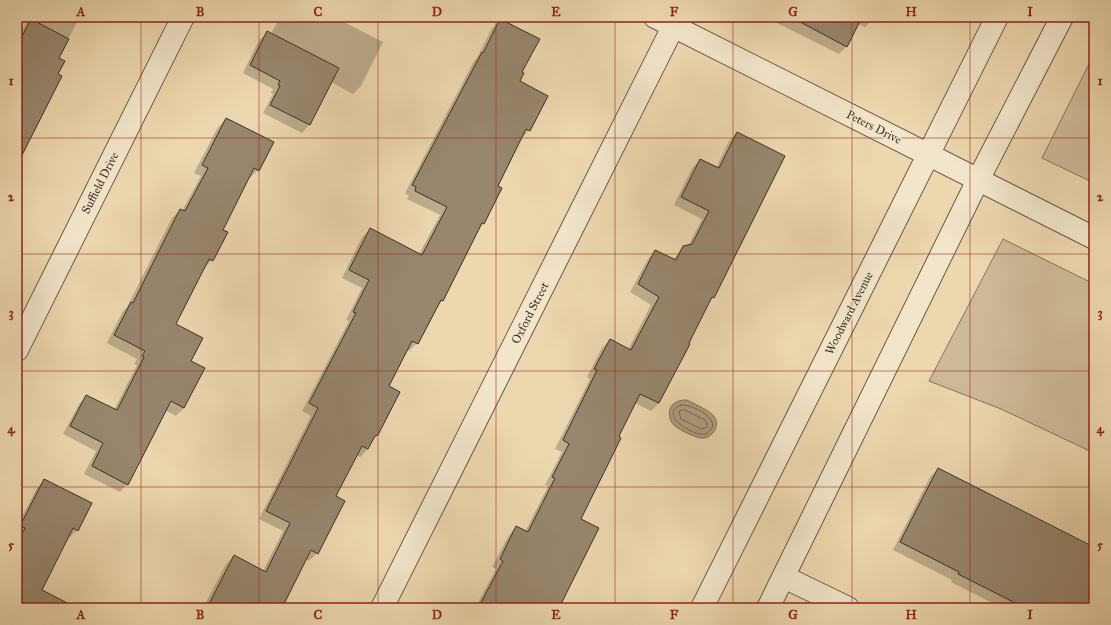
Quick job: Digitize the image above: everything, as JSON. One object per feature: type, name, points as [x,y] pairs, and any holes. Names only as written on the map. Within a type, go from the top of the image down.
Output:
[{"type":"street","name":"Suffield Drive","points":[[17,350],[183,17]]},
{"type":"street","name":"Woodward Avenue","points":[[702,608],[997,17]]},
{"type":"street","points":[[768,608],[978,180],[1062,17]]},
{"type":"street","name":"Peters Drive","points":[[668,20],[978,180],[1094,238]]},
{"type":"street","name":"Oxford Street","points":[[382,608],[668,20]]},
{"type":"street","points":[[784,577],[848,608]]},
{"type":"shaded area","points":[[1094,54],[1094,183],[1042,158]]},
{"type":"shaded area","points":[[1003,239],[1094,284],[1094,453],[1001,409],[929,381]]},
{"type":"water","points":[[687,400],[707,410],[713,415],[716,426],[712,434],[705,438],[697,437],[677,428],[673,424],[669,414],[672,405],[678,401]]},
{"type":"building","points":[[791,17],[862,17],[847,47]]},
{"type":"building","points":[[31,19],[69,39],[59,58],[65,61],[58,74],[62,76],[17,165],[17,46]]},
{"type":"building","points":[[500,19],[540,39],[522,72],[524,73],[520,81],[548,96],[530,131],[526,129],[498,186],[502,188],[484,224],[482,223],[443,301],[441,300],[418,344],[412,341],[389,386],[400,392],[378,435],[375,436],[368,449],[362,446],[336,496],[345,501],[318,554],[311,550],[282,608],[207,608],[234,555],[266,572],[290,523],[266,511],[318,408],[309,403],[356,313],[353,312],[369,280],[349,270],[370,228],[422,255],[447,207],[415,191],[416,187],[412,185]]},
{"type":"building","points":[[267,31],[339,68],[310,125],[270,105],[280,86],[278,85],[280,81],[250,65]]},
{"type":"building","points":[[226,118],[274,142],[259,171],[254,168],[223,230],[228,232],[213,261],[209,259],[176,324],[203,338],[191,361],[205,368],[184,408],[171,401],[128,485],[92,466],[103,443],[70,426],[86,395],[117,410],[144,357],[142,356],[145,351],[114,335],[131,302],[133,303],[180,209],[185,211],[208,168],[202,165]]},
{"type":"building","points":[[737,132],[785,156],[714,298],[712,297],[689,343],[690,344],[659,403],[640,394],[619,436],[621,438],[581,519],[599,528],[559,608],[478,608],[503,561],[500,559],[516,526],[528,532],[555,478],[552,477],[569,444],[563,440],[597,370],[594,369],[610,339],[631,350],[659,297],[638,284],[655,250],[676,260],[683,246],[692,244],[709,211],[681,197],[700,159],[719,168]]},
{"type":"building","points":[[938,468],[1094,547],[1094,608],[1025,608],[958,574],[959,572],[900,542]]},
{"type":"building","points":[[44,479],[92,503],[78,531],[73,528],[42,590],[77,608],[17,608],[17,544],[25,528],[20,526]]}]
